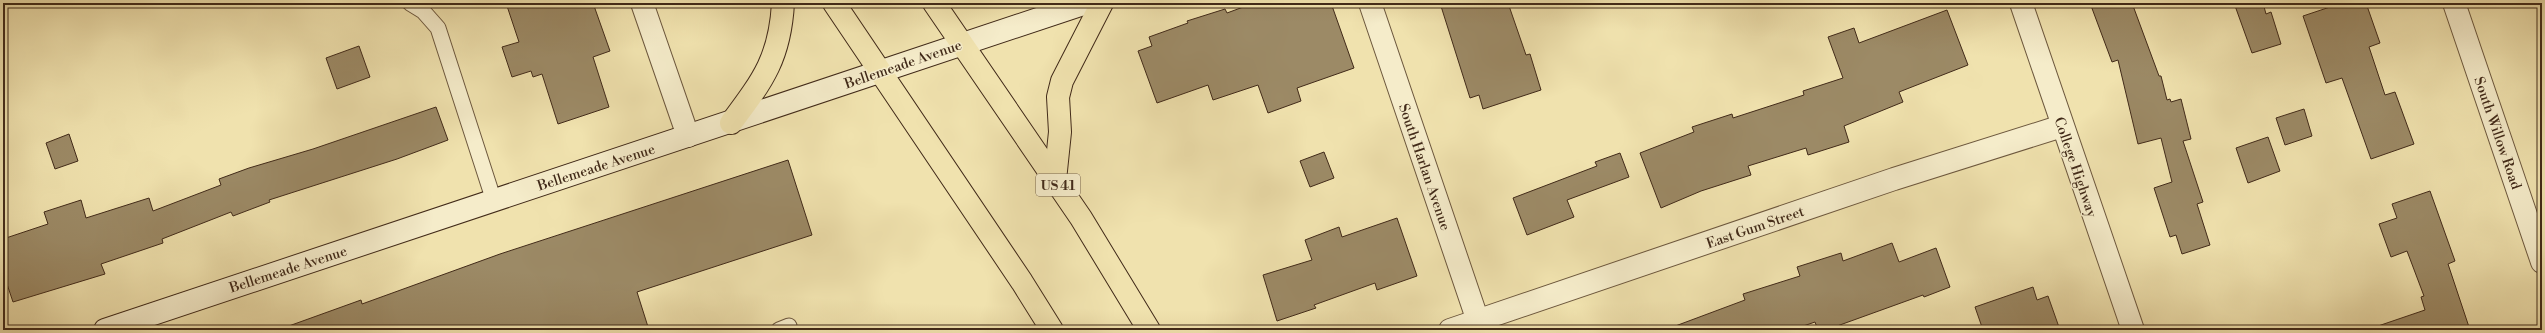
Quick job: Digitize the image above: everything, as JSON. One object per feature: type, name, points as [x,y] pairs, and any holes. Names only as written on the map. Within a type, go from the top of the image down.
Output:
[{"type":"highway","points":[[731,122],[764,78],[772,61],[782,23],[783,3]]},
{"type":"highway","points":[[834,3],[1022,282],[1052,330]]},
{"type":"highway","name":"US 41","points":[[934,3],[1081,218],[1148,330]]},
{"type":"highway","points":[[1055,180],[1060,132],[1058,97],[1062,81],[1102,3]]},
{"type":"street","points":[[642,3],[688,136]]},
{"type":"street","name":"Bellemeade Avenue","points":[[105,330],[130,326],[494,201],[1086,3]]},
{"type":"street","name":"South Harlan Avenue","points":[[1370,3],[1479,325]]},
{"type":"street","name":"College Highway","points":[[2021,3],[2133,330]]},
{"type":"street","name":"South Willow Road","points":[[2454,3],[2534,214],[2542,262]]},
{"type":"street","name":"East Gum Street","points":[[1450,330],[1479,325],[1894,179],[2062,126]]},
{"type":"lane","points":[[410,3],[423,11],[438,28],[494,201]]},
{"type":"building","points":[[506,3],[593,3],[610,51],[593,57],[609,107],[558,124],[542,74],[533,77],[531,71],[512,77],[502,47],[519,42]]},
{"type":"building","points":[[1254,3],[1331,3],[1354,68],[1297,88],[1301,101],[1268,113],[1258,85],[1213,100],[1208,85],[1157,103],[1138,51],[1152,46],[1149,37],[1188,23],[1187,21],[1225,9],[1227,13]]},
{"type":"building","points":[[1440,3],[1508,3],[1526,55],[1530,54],[1541,90],[1483,109],[1479,95],[1470,98]]},
{"type":"building","points":[[2090,3],[2132,3],[2159,76],[2161,76],[2167,100],[2170,99],[2171,102],[2181,99],[2191,139],[2183,141],[2203,202],[2197,204],[2210,245],[2182,254],[2176,235],[2170,237],[2154,188],[2172,182],[2161,138],[2138,144],[2118,60],[2112,62]]},
{"type":"building","points":[[2234,3],[2263,3],[2266,14],[2271,12],[2281,44],[2252,53]]},
{"type":"building","points":[[2342,3],[2366,3],[2380,43],[2369,47],[2385,95],[2395,92],[2414,144],[2371,159],[2342,78],[2326,83],[2303,16]]},
{"type":"building","points":[[1947,10],[1968,65],[1899,92],[1903,102],[1844,126],[1849,142],[1808,155],[1806,148],[1748,166],[1751,175],[1701,191],[1661,208],[1640,153],[1694,132],[1692,127],[1732,114],[1733,118],[1804,95],[1803,91],[1843,78],[1828,37],[1854,28],[1859,43]]},
{"type":"building","points":[[359,46],[370,77],[337,89],[326,58]]},
{"type":"building","points":[[436,107],[448,140],[397,159],[269,200],[270,202],[233,216],[231,212],[162,239],[163,243],[101,264],[105,274],[13,302],[3,272],[3,239],[48,224],[44,212],[81,200],[86,218],[149,198],[153,211],[221,185],[219,179]]},
{"type":"building","points":[[2304,109],[2312,136],[2285,145],[2276,118]]},
{"type":"building","points":[[69,134],[78,161],[55,169],[46,143]]},
{"type":"building","points":[[2268,137],[2280,171],[2248,183],[2236,148]]},
{"type":"building","points":[[1324,152],[1334,178],[1310,187],[1300,161]]},
{"type":"building","points":[[1620,153],[1629,177],[1567,200],[1574,217],[1527,235],[1513,198],[1597,166],[1595,162]]},
{"type":"building","points":[[788,160],[812,235],[637,292],[649,330],[287,330],[286,327],[361,300],[362,304],[500,254]]},
{"type":"building","points":[[2430,191],[2455,261],[2448,264],[2470,330],[2378,330],[2378,326],[2425,310],[2421,297],[2424,296],[2407,251],[2391,257],[2379,224],[2397,218],[2392,204]]},
{"type":"building","points":[[1397,218],[1417,276],[1377,290],[1375,283],[1314,305],[1316,308],[1277,321],[1263,275],[1312,260],[1305,240],[1339,227],[1342,237]]},
{"type":"building","points":[[1892,243],[1899,262],[1936,248],[1950,287],[1924,297],[1923,295],[1826,330],[1818,330],[1815,322],[1792,330],[1670,330],[1670,328],[1745,300],[1743,294],[1800,276],[1797,267],[1841,253],[1843,261]]},
{"type":"building","points":[[2033,287],[2037,300],[2048,296],[2060,330],[1983,330],[1975,307]]}]
